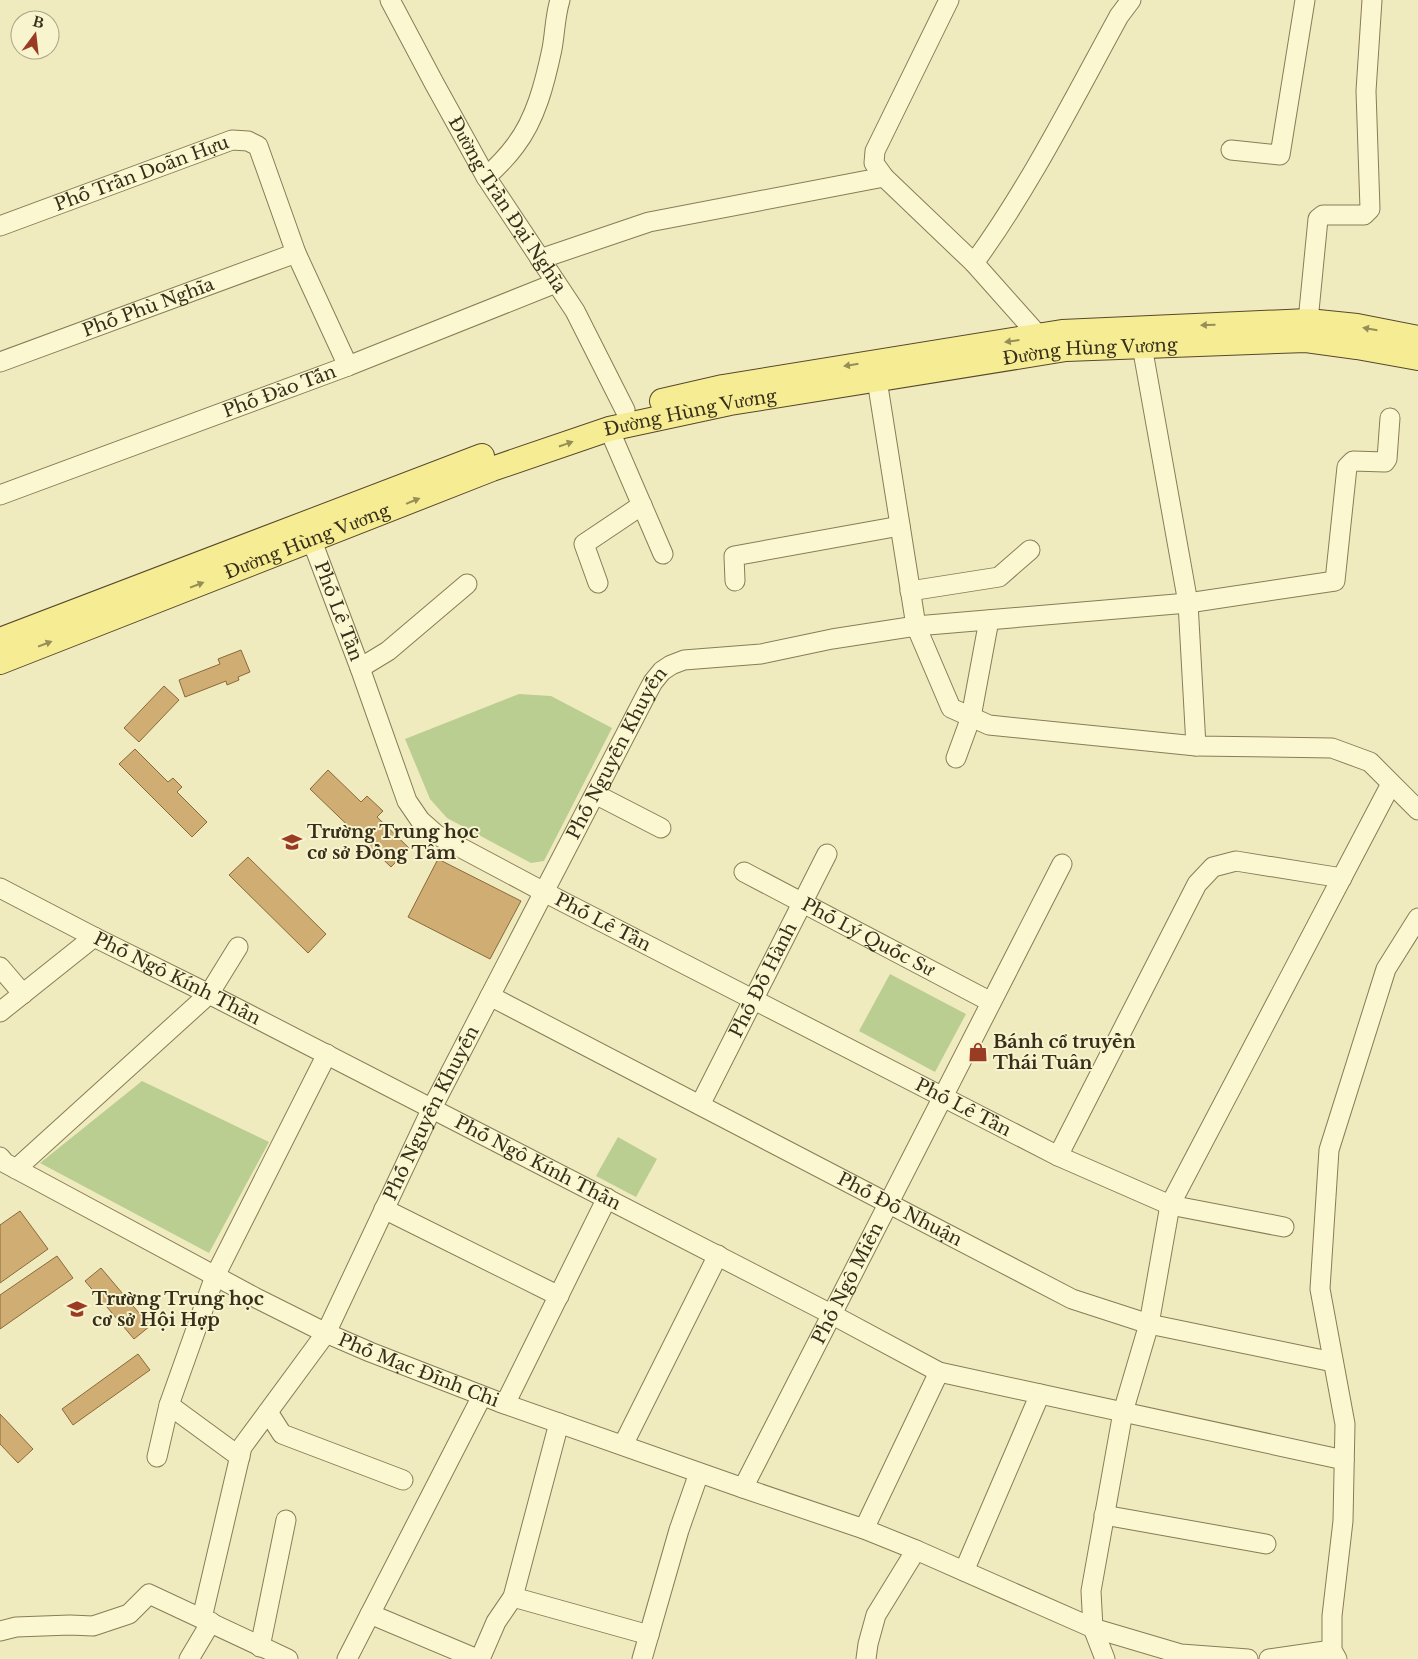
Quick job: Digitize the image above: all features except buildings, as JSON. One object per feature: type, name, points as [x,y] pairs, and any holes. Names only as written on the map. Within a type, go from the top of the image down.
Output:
[{"type":"main road","name":"Đường Hùng Vương","points":[[0,662],[492,470],[609,429],[629,417],[724,387],[1062,332],[1308,321],[1356,326],[1418,338]]},
{"type":"main road","name":"Đường Hùng Vương","points":[[0,640],[488,454],[601,416],[629,417],[730,403],[1066,349],[1306,340],[1418,358]]},
{"type":"street","name":"Đường Trần Đại Nghĩa","points":[[390,0],[486,177],[575,311],[629,417]]},
{"type":"street","points":[[486,177],[517,144],[528,125],[538,101],[548,66],[560,0]]},
{"type":"street","points":[[974,263],[1048,148],[1119,16],[1131,0]]},
{"type":"street","points":[[1230,150],[1280,155],[1305,0]]},
{"type":"street","points":[[1308,321],[1318,219],[1323,215],[1364,215],[1370,209],[1366,91],[1372,0]]},
{"type":"street","points":[[946,1],[875,150],[874,163],[884,177],[974,263],[1039,336]]},
{"type":"street","name":"Phố Trần Doãn Hựu","points":[[0,226],[232,140],[242,140],[258,146],[296,253],[348,366]]},
{"type":"street","points":[[540,258],[649,222],[884,177]]},
{"type":"street","name":"Phố Phù Nghĩa","points":[[0,362],[296,253]]},
{"type":"street","name":"Phố Đào Tấn","points":[[0,495],[348,366],[556,283]]},
{"type":"street","points":[[1142,346],[1188,603],[1196,746]]},
{"type":"street","points":[[877,380],[916,626],[951,708],[989,725],[1196,746],[1332,748],[1370,762],[1418,810]]},
{"type":"street","name":"Phố Nguyễn Khuyến","points":[[189,1659],[207,1620],[242,1447],[326,1333],[432,1108],[653,682],[662,671],[684,660],[761,654],[832,639],[916,626],[1188,603],[1335,581],[1347,467],[1353,461],[1383,463],[1387,460],[1390,418]]},
{"type":"street","points":[[609,429],[662,554]]},
{"type":"street","points":[[598,583],[584,544],[642,505]]},
{"type":"street","points":[[735,581],[734,556],[900,526]]},
{"type":"street","name":"Phố Lê Tần","points":[[312,541],[407,801],[420,820],[437,835],[544,892],[1058,1156],[1170,1205],[1284,1226]]},
{"type":"street","points":[[910,591],[999,577],[1030,550]]},
{"type":"street","points":[[360,668],[388,651],[467,584]]},
{"type":"street","points":[[956,758],[971,717],[989,620]]},
{"type":"street","points":[[1105,1659],[1093,1628],[1091,1591],[1123,1412],[1149,1324],[1170,1205],[1392,784]]},
{"type":"street","points":[[595,794],[661,828]]},
{"type":"street","name":"Phố Đỗ Hành","points":[[700,1105],[827,854]]},
{"type":"street","points":[[1058,1156],[1198,884],[1213,867],[1236,861],[1342,878]]},
{"type":"street","name":"Phố Ngô Miễn","points":[[743,1488],[1062,864]]},
{"type":"street","name":"Phố Lý Quốc Sư","points":[[744,872],[991,1002]]},
{"type":"street","name":"Phố Ngô Kính Thần","points":[[0,888],[718,1255],[939,1372],[1344,1460]]},
{"type":"street","points":[[1269,1659],[1334,1654],[1332,1616],[1343,1521],[1345,1424],[1320,1289],[1329,1150],[1386,969],[1418,918]]},
{"type":"street","points":[[0,1012],[94,937]]},
{"type":"street","points":[[16,1169],[209,994],[238,946]]},
{"type":"street","points":[[0,967],[23,994]]},
{"type":"street","name":"Phố Đỗ Nhuận","points":[[490,996],[1072,1299],[1149,1324],[1334,1362]]},
{"type":"street","points":[[157,1457],[169,1405],[215,1276],[327,1054]]},
{"type":"street","name":"Phố Mạc Đĩnh Chi","points":[[0,1157],[5,1163],[16,1169],[215,1276],[326,1333],[482,1396],[864,1529],[1093,1628]]},
{"type":"street","points":[[505,1404],[607,1198]]},
{"type":"street","points":[[384,1209],[559,1296]]},
{"type":"street","points":[[623,1445],[718,1255]]},
{"type":"street","points":[[864,1529],[939,1372]]},
{"type":"street","points":[[964,1571],[1040,1394]]},
{"type":"street","points":[[347,1659],[482,1396]]},
{"type":"street","points":[[169,1405],[240,1457]]},
{"type":"street","points":[[268,1412],[282,1434],[403,1480]]},
{"type":"street","points":[[370,1614],[478,1659],[496,1622],[513,1597],[558,1423]]},
{"type":"street","points":[[642,1659],[679,1530],[699,1473]]},
{"type":"street","points":[[1104,1515],[1266,1544]]},
{"type":"street","points":[[260,1647],[286,1520]]},
{"type":"street","points":[[866,1659],[876,1615],[916,1550]]},
{"type":"street","points":[[0,1632],[16,1628],[70,1625],[93,1626],[129,1614],[149,1594],[288,1659]]},
{"type":"street","points":[[513,1597],[649,1635]]},
{"type":"street","points":[[1093,1628],[1180,1654],[1248,1659]]},
{"type":"green space","points":[[519,694],[551,696],[612,728],[544,861],[531,863],[447,818],[430,799],[405,739]]},
{"type":"green space","points":[[890,974],[966,1014],[935,1072],[859,1031]]},
{"type":"green space","points":[[142,1081],[269,1142],[209,1253],[40,1163]]},
{"type":"green space","points":[[618,1137],[657,1159],[636,1197],[596,1176]]},
{"type":"place","name":"Trường Trung học cơ sở Đồng Tâm","points":[[292,842]]},
{"type":"place","name":"Bánh cổ truyền Thái Tuân","points":[[978,1052]]},
{"type":"place","name":"Trường Trung học cơ sở Hội Hợp","points":[[77,1309]]}]
